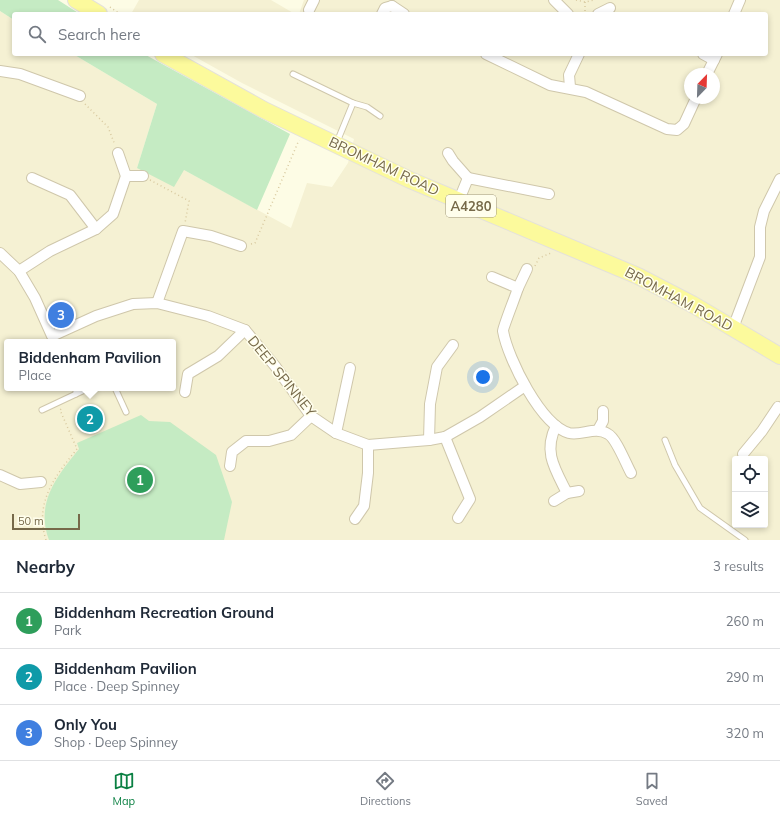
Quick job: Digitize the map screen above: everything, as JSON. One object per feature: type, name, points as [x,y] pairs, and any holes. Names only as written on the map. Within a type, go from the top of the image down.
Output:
[{"type":"main road","points":[[76,0],[96,12]]},
{"type":"main road","name":"BROMHAM ROAD","points":[[166,56],[251,103],[336,145],[459,200],[638,276],[778,352]]},
{"type":"street","points":[[309,10],[314,0]]},
{"type":"street","points":[[554,0],[566,12]]},
{"type":"street","points":[[735,12],[740,0]]},
{"type":"street","points":[[383,12],[385,8],[394,3],[402,12]]},
{"type":"street","points":[[602,12],[610,8]]},
{"type":"street","points":[[490,56],[550,85],[570,87],[586,92],[667,129],[677,130],[684,124],[693,104]]},
{"type":"street","points":[[570,87],[568,75],[578,56]]},
{"type":"street","points":[[710,68],[716,57]]},
{"type":"street","points":[[0,71],[20,74],[80,96]]},
{"type":"street","points":[[19,270],[50,251],[96,229],[113,214],[126,176],[118,153]]},
{"type":"street","points":[[448,153],[453,162],[468,178],[521,190],[549,194]]},
{"type":"street","points":[[126,176],[143,176]]},
{"type":"street","points":[[32,178],[70,196],[96,229]]},
{"type":"street","points":[[459,200],[468,178]]},
{"type":"street","points":[[733,328],[760,257],[760,227],[764,211],[780,179]]},
{"type":"street","points":[[157,303],[183,231],[211,236],[241,246]]},
{"type":"street","name":"DEEP SPINNEY","points":[[0,253],[19,270],[35,298],[54,339],[96,316],[133,304],[157,303],[208,316],[245,330],[275,366],[311,416],[336,433],[368,445],[429,440],[445,437],[480,417],[525,386]]},
{"type":"street","points":[[527,269],[518,288],[503,330],[518,374],[546,416],[556,426],[570,433],[598,430],[609,434],[631,473]]},
{"type":"street","points":[[492,277],[518,288]]},
{"type":"street","points":[[185,392],[188,374],[218,356],[245,330]]},
{"type":"street","points":[[429,440],[430,404],[437,367],[453,345]]},
{"type":"street","points":[[336,433],[350,368]]},
{"type":"street","points":[[743,454],[762,431],[778,407],[780,408]]},
{"type":"street","points":[[598,430],[603,421],[603,411]]},
{"type":"street","points":[[230,466],[232,452],[246,441],[269,441],[291,436],[311,416]]},
{"type":"street","points":[[556,426],[550,437],[550,451],[553,464],[567,493]]},
{"type":"street","points":[[445,437],[470,500],[458,518]]},
{"type":"street","points":[[355,519],[364,506],[368,473],[368,445]]},
{"type":"street","points":[[0,475],[20,484],[41,482]]},
{"type":"street","points":[[554,501],[567,493],[580,491]]},
{"type":"lane","points":[[293,74],[353,103],[368,107],[380,116]]},
{"type":"lane","points":[[336,145],[353,103]]},
{"type":"lane","points":[[42,410],[76,391]]},
{"type":"lane","points":[[116,391],[126,412]]},
{"type":"lane","points":[[665,440],[675,465],[700,508],[745,540]]},
{"type":"path","points":[[576,0],[585,2],[594,0]]},
{"type":"path","points":[[585,2],[585,12]]},
{"type":"path","points":[[80,96],[86,106],[108,127],[118,153]]},
{"type":"path","points":[[241,246],[254,243],[304,129]]},
{"type":"path","points":[[143,176],[189,201],[183,231]]},
{"type":"path","points":[[527,269],[532,271],[539,258],[553,252]]},
{"type":"path","points":[[46,540],[43,518],[44,503],[49,489],[58,472],[78,449],[60,410],[65,406]]},
{"type":"shaded area","points":[[139,0],[271,0],[292,12],[132,12]]},
{"type":"shaded area","points":[[304,0],[780,0],[780,540],[0,540],[0,11],[12,19],[12,56],[76,56],[157,104],[137,168],[184,170],[291,228],[307,183],[332,187],[348,163],[354,139],[242,83],[194,56],[768,56],[768,12],[300,12]]},
{"type":"green space","points":[[0,0],[58,0],[77,12],[12,12],[12,19],[0,11]]},
{"type":"green space","points":[[76,56],[148,56],[290,134],[257,210],[184,170],[174,187],[137,168],[157,104]]},
{"type":"green space","points":[[141,415],[149,421],[170,422],[216,455],[232,502],[224,540],[49,540],[45,527],[45,514],[50,491],[63,469],[79,449],[77,443]]},
{"type":"place","name":"Only You","points":[[61,315]]},
{"type":"place","name":"Biddenham Pavilion","points":[[90,419]]},
{"type":"place","name":"Biddenham Recreation Ground","points":[[140,480]]}]
